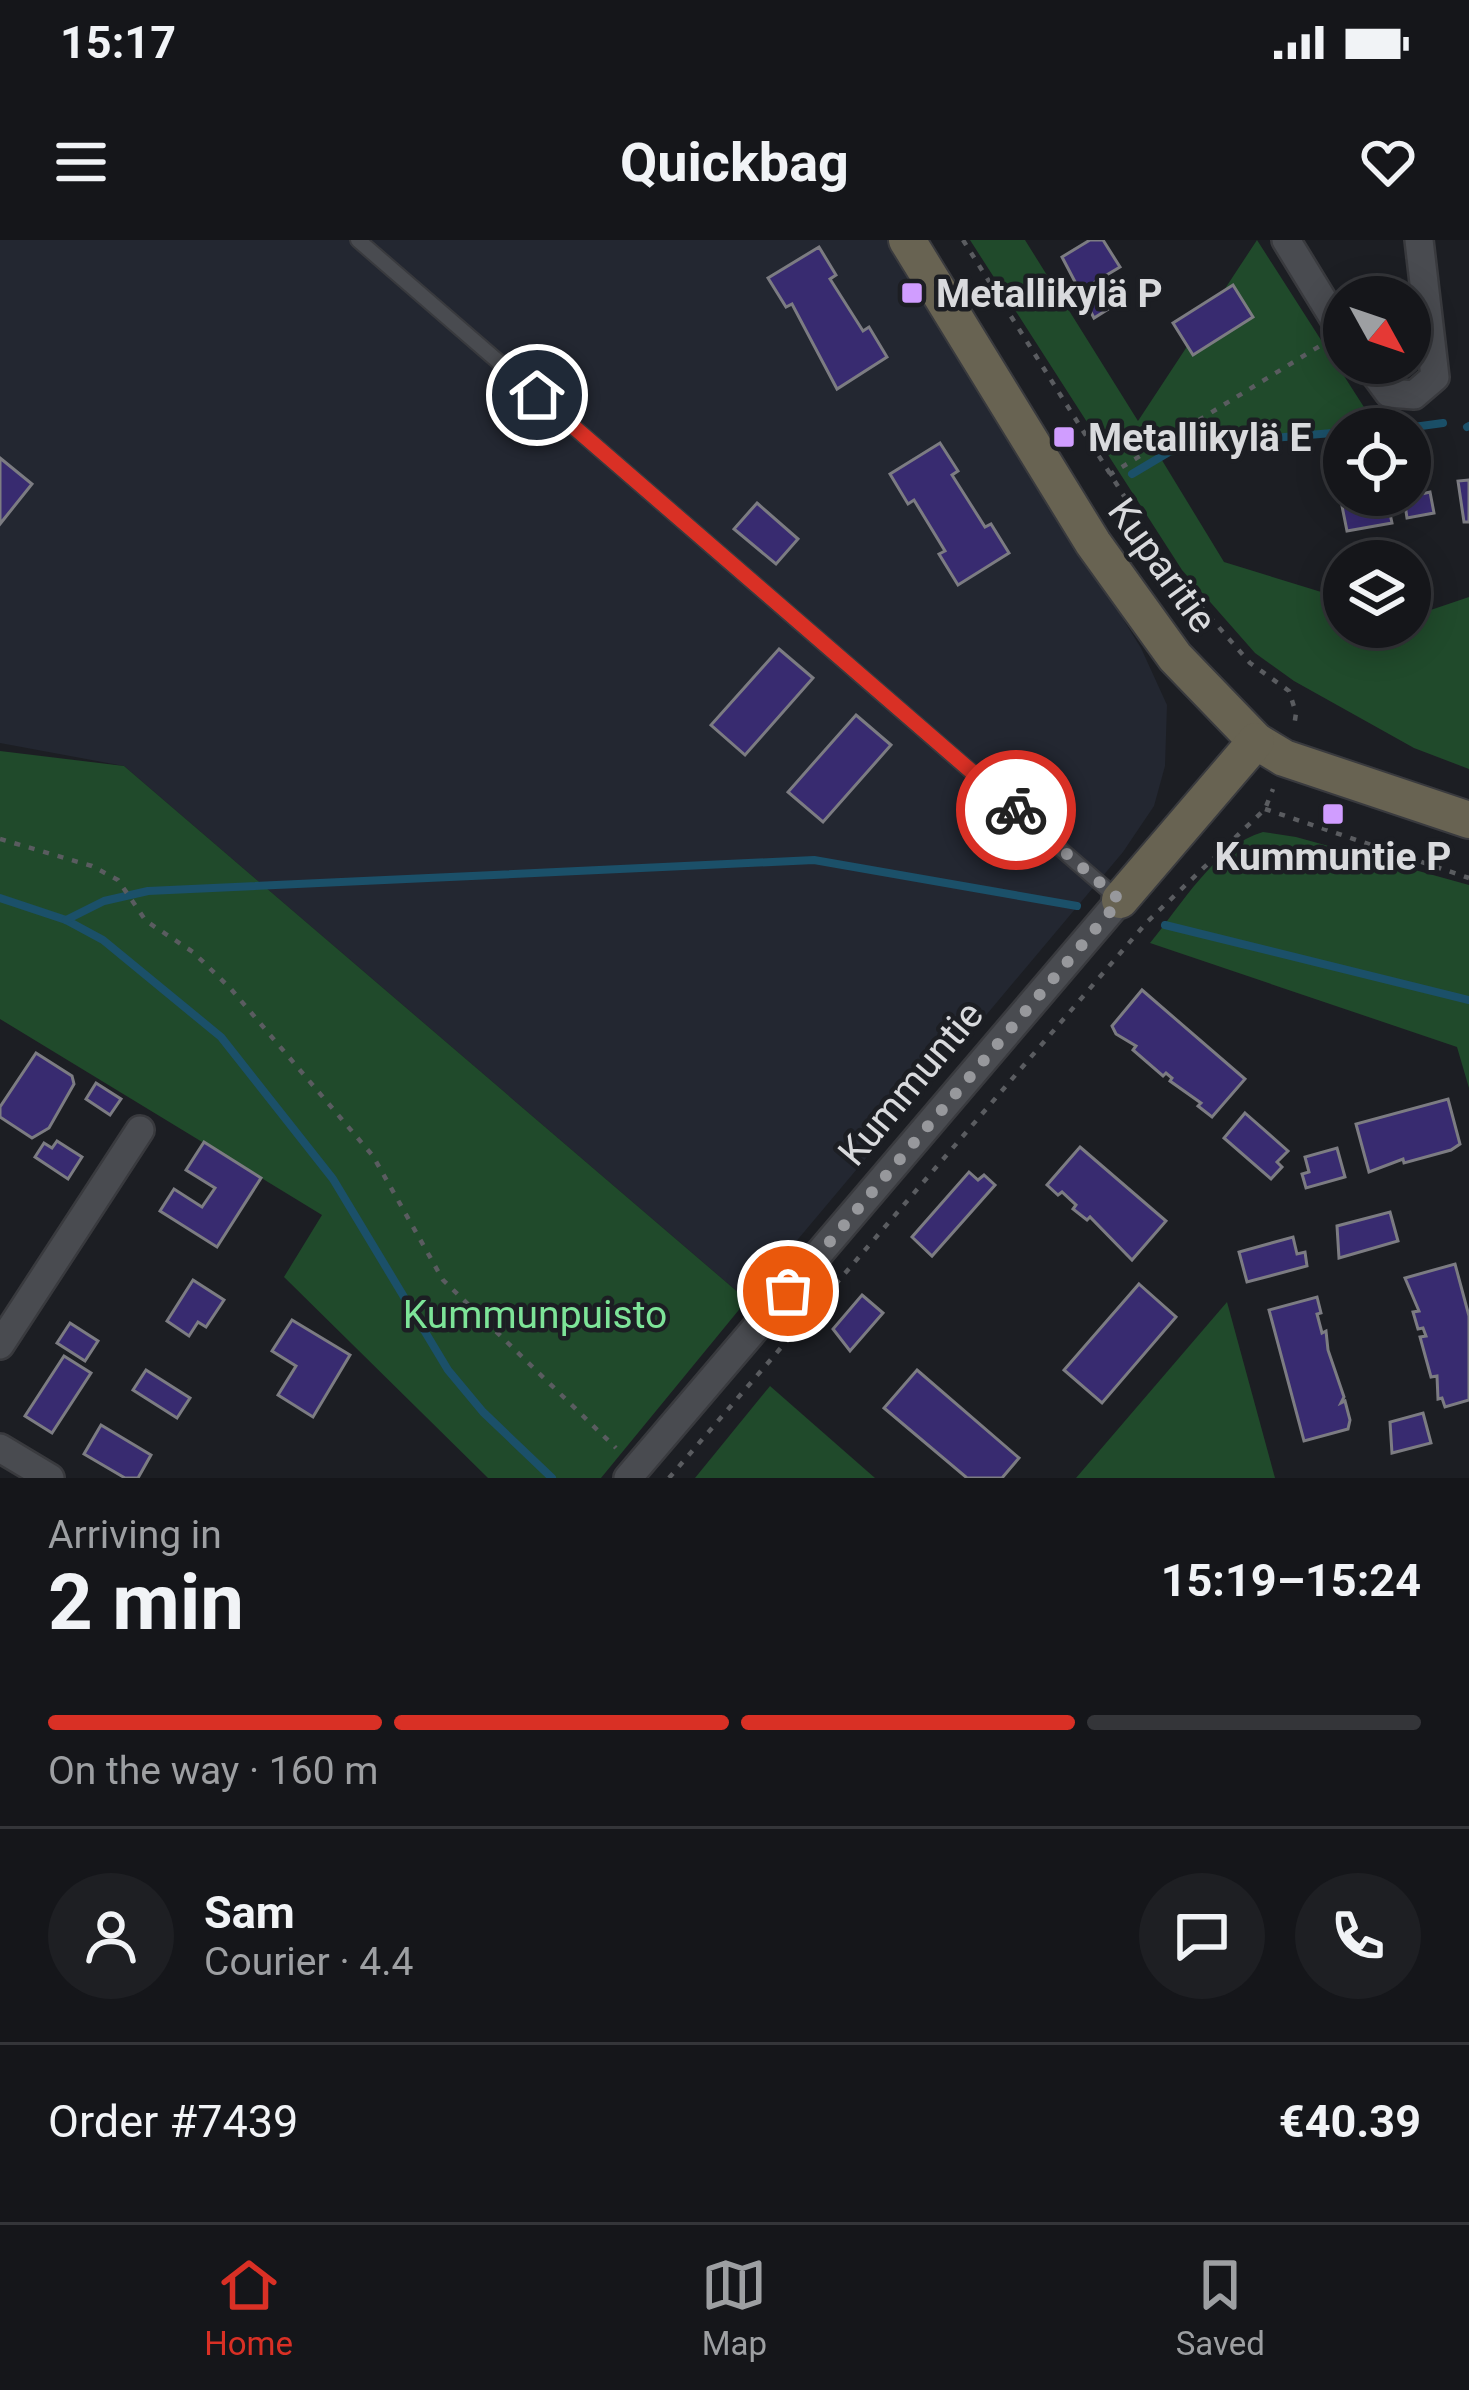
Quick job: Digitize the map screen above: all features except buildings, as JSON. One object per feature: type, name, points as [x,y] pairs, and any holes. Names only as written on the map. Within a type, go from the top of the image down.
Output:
[{"type":"street","name":"Kuparitie","points":[[907,240],[1093,543],[1175,657],[1269,750]]},
{"type":"street","points":[[1286,240],[1323,298]]},
{"type":"street","points":[[1419,240],[1419,276]]},
{"type":"street","points":[[1382,384],[1389,393],[1414,395],[1427,384]]},
{"type":"street","name":"Kummuntie","points":[[631,1475],[1120,900],[1269,750]]},
{"type":"street","points":[[1269,750],[1469,820]]},
{"type":"street","points":[[0,1345],[140,1130]]},
{"type":"street","points":[[0,1448],[50,1478]]},
{"type":"lane","points":[[358,240],[1120,900]]},
{"type":"path","points":[[669,1478],[1147,922],[1265,808],[1269,750],[1296,713],[1289,692],[1250,663],[1175,577],[963,240]]},
{"type":"path","points":[[1109,475],[1323,340]]},
{"type":"path","points":[[1265,808],[1469,878]]},
{"type":"path","points":[[0,839],[92,866],[126,887],[146,921],[219,976],[373,1156],[443,1280],[580,1411],[631,1475]]},
{"type":"shaded area","points":[[0,240],[888,240],[1141,648],[1167,705],[1165,766],[1154,806],[1123,852],[747,1300],[124,766],[0,743]]},
{"type":"green space","points":[[970,240],[1025,240],[1138,421],[1257,240],[1323,343],[1323,384],[1349,384],[1365,408],[1323,408],[1323,436],[1160,457],[1224,562],[1323,593],[1323,648],[1431,648],[1431,610],[1469,597],[1469,769],[1414,748],[1294,681],[1255,653],[1182,570]]},
{"type":"green space","name":"Kummunpuisto","points":[[0,751],[124,766],[747,1300],[601,1478],[488,1478],[284,1277],[322,1215],[0,1019]]},
{"type":"green space","points":[[1263,832],[1469,885],[1469,1088],[1457,1047],[1150,943],[1215,863]]},
{"type":"green space","points":[[1227,1302],[1275,1478],[1076,1478]]},
{"type":"green space","points":[[770,1386],[875,1478],[695,1478]]},
{"type":"waterway","points":[[1431,425],[1443,423]]},
{"type":"waterway","points":[[1132,474],[1179,446],[1323,434]]},
{"type":"waterway","points":[[66,920],[104,901],[148,891],[814,860],[1077,906]]},
{"type":"waterway","points":[[0,898],[66,920],[103,940],[221,1037],[333,1179],[448,1370],[483,1412],[552,1478]]},
{"type":"waterway","points":[[1165,925],[1469,1000]]},
{"type":"way so far","points":[[788,1291],[1120,900],[1016,810]]},
{"type":"place","name":"Metallikylä P","points":[[912,293]]},
{"type":"place","name":"Metallikylä E","points":[[1064,437]]},
{"type":"place","name":"Kummuntie P","points":[[1333,814]]},
{"type":"route","points":[[537,395],[1016,810]]}]
